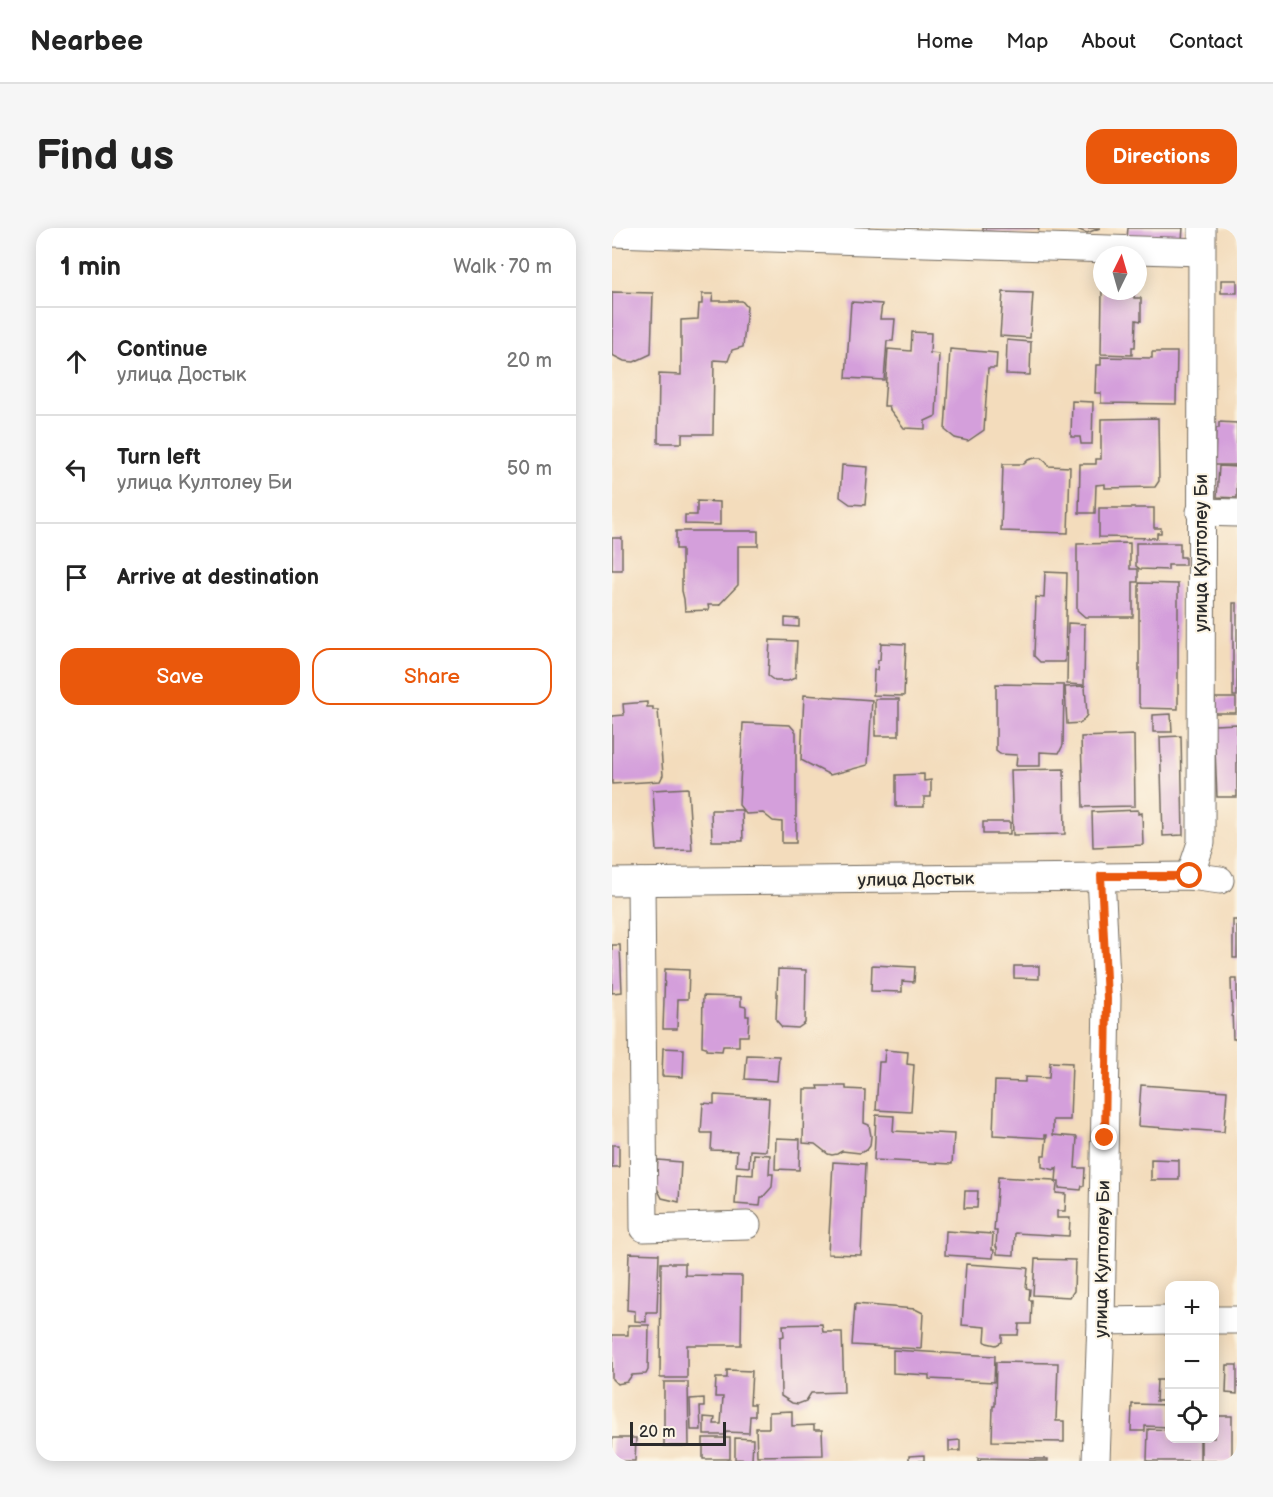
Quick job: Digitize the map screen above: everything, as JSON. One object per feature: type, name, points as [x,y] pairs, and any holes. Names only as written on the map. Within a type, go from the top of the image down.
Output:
[{"type":"street","points":[[612,233],[1201,240]]},
{"type":"street","name":"улица Култолеу Би","points":[[1190,876],[1201,843],[1201,240]]},
{"type":"street","points":[[1200,512],[1237,513]]},
{"type":"street","name":"улица Култолеу Би","points":[[1096,1461],[1107,999],[1101,876]]},
{"type":"street","name":"улица Достык","points":[[612,882],[1101,876],[1190,876],[1220,880]]},
{"type":"street","points":[[641,882],[644,1228],[747,1225]]},
{"type":"street","points":[[1101,1321],[1165,1320]]},
{"type":"street","points":[[1219,1320],[1237,1320]]},
{"type":"building","points":[[983,228],[1039,228],[1038,234],[983,231]]},
{"type":"building","points":[[1074,228],[1100,228],[1087,233]]},
{"type":"building","points":[[1128,228],[1183,228],[1182,240],[1127,238]]},
{"type":"building","points":[[1221,280],[1237,280],[1237,293],[1221,293]]},
{"type":"building","points":[[612,292],[653,293],[651,354],[634,362],[624,361],[612,355]]},
{"type":"building","points":[[1003,292],[1033,293],[1030,338],[1000,336]]},
{"type":"building","points":[[702,294],[713,294],[712,301],[742,301],[747,307],[743,347],[732,350],[728,361],[714,360],[713,434],[682,434],[682,443],[658,443],[659,374],[681,375],[681,320],[698,319]]},
{"type":"building","points":[[1102,300],[1141,300],[1141,321],[1136,320],[1135,347],[1132,347],[1132,355],[1101,354]]},
{"type":"building","points":[[851,302],[882,304],[880,319],[895,319],[893,341],[887,341],[884,380],[846,378]]},
{"type":"building","points":[[912,332],[931,333],[930,353],[939,354],[936,416],[925,421],[925,429],[904,428],[889,406],[884,406],[888,349],[911,351]]},
{"type":"building","points":[[1007,340],[1031,342],[1030,375],[1006,374]]},
{"type":"building","points":[[950,349],[997,353],[996,368],[988,368],[984,430],[968,441],[955,438],[945,430]]},
{"type":"building","points":[[1152,352],[1177,352],[1176,404],[1101,403],[1101,393],[1095,393],[1096,365],[1101,365],[1101,357],[1152,358]]},
{"type":"building","points":[[1072,401],[1093,402],[1092,444],[1081,444],[1080,437],[1071,437]]},
{"type":"building","points":[[1158,418],[1159,481],[1155,487],[1105,488],[1105,484],[1096,485],[1095,513],[1079,513],[1080,464],[1096,464],[1096,459],[1101,459],[1101,419]]},
{"type":"building","points":[[1219,422],[1237,423],[1237,465],[1215,465],[1216,428],[1219,428]]},
{"type":"building","points":[[1035,458],[1041,458],[1048,466],[1070,467],[1068,533],[1001,531],[1003,464],[1024,464]]},
{"type":"building","points":[[842,465],[868,467],[865,505],[850,504],[840,497]]},
{"type":"building","points":[[1219,466],[1237,467],[1237,498],[1217,497]]},
{"type":"building","points":[[697,501],[720,502],[720,525],[685,524],[685,515],[697,515]]},
{"type":"building","points":[[1099,508],[1154,508],[1154,528],[1161,528],[1161,533],[1157,533],[1157,538],[1099,537]]},
{"type":"building","points":[[676,531],[758,531],[758,546],[738,546],[738,585],[719,605],[708,605],[709,610],[685,611],[682,591],[682,549],[676,549]]},
{"type":"building","points":[[612,538],[622,538],[622,570],[612,570]]},
{"type":"building","points":[[1130,543],[1130,569],[1138,569],[1138,582],[1133,582],[1133,617],[1085,617],[1077,610],[1077,544]]},
{"type":"building","points":[[1136,543],[1180,543],[1180,557],[1185,557],[1185,565],[1168,565],[1168,570],[1140,569],[1136,566]]},
{"type":"building","points":[[1045,572],[1067,573],[1065,662],[1040,662],[1034,656],[1036,597],[1044,598]]},
{"type":"building","points":[[1139,583],[1178,584],[1178,709],[1141,708],[1139,703]]},
{"type":"building","points":[[1233,603],[1237,603],[1237,696],[1233,696]]},
{"type":"building","points":[[785,618],[799,619],[799,627],[785,626]]},
{"type":"building","points":[[1068,623],[1085,624],[1084,685],[1067,684]]},
{"type":"building","points":[[770,640],[797,641],[795,678],[788,681],[775,681],[768,676]]},
{"type":"building","points":[[881,643],[906,644],[904,696],[873,695],[874,670],[877,670],[878,660],[880,660]]},
{"type":"building","points":[[996,684],[1064,685],[1063,745],[1059,753],[1040,752],[1040,766],[1016,766],[1017,755],[1000,754],[996,751]]},
{"type":"building","points":[[1085,686],[1087,715],[1081,723],[1067,724],[1065,687]]},
{"type":"building","points":[[804,695],[872,700],[868,765],[830,775],[801,760]]},
{"type":"building","points":[[1215,698],[1236,698],[1236,713],[1215,713]]},
{"type":"building","points":[[875,699],[899,699],[899,736],[875,736]]},
{"type":"building","points":[[647,702],[647,707],[658,710],[663,775],[660,781],[612,784],[612,716],[624,715],[623,704]]},
{"type":"building","points":[[1171,714],[1172,732],[1153,732],[1153,715]]},
{"type":"building","points":[[743,723],[790,725],[796,732],[796,843],[782,843],[782,822],[773,821],[763,813],[746,814],[739,805]]},
{"type":"building","points":[[1237,724],[1237,797],[1217,797],[1214,725]]},
{"type":"building","points":[[1134,735],[1135,806],[1083,807],[1081,737]]},
{"type":"building","points":[[1181,736],[1183,835],[1163,836],[1160,737]]},
{"type":"building","points":[[1064,769],[1065,834],[1013,835],[1011,770]]},
{"type":"building","points":[[924,774],[924,781],[931,780],[931,797],[924,797],[924,807],[896,807],[896,775]]},
{"type":"building","points":[[688,788],[692,850],[657,851],[653,790]]},
{"type":"building","points":[[711,810],[742,810],[743,841],[712,841]]},
{"type":"building","points":[[1138,810],[1138,814],[1142,813],[1143,845],[1093,847],[1092,812]]},
{"type":"building","points":[[983,822],[1010,822],[1010,834],[983,834]]},
{"type":"building","points":[[1233,920],[1237,920],[1237,958],[1233,958]]},
{"type":"building","points":[[612,945],[620,945],[622,992],[612,993]]},
{"type":"building","points":[[872,965],[915,967],[914,982],[902,981],[902,992],[871,991]]},
{"type":"building","points":[[1014,966],[1039,966],[1039,979],[1014,978]]},
{"type":"building","points":[[665,969],[689,970],[688,999],[678,999],[677,1029],[663,1029]]},
{"type":"building","points":[[778,969],[806,970],[805,1023],[798,1028],[782,1027],[776,1020]]},
{"type":"building","points":[[1231,979],[1237,979],[1237,1039],[1233,1039]]},
{"type":"building","points":[[703,996],[741,997],[741,1006],[746,1007],[746,1016],[749,1016],[748,1036],[739,1036],[739,1046],[723,1046],[722,1051],[706,1050],[706,1047],[702,1046]]},
{"type":"building","points":[[663,1048],[684,1049],[683,1077],[662,1076]]},
{"type":"building","points":[[885,1050],[908,1052],[907,1064],[914,1065],[911,1112],[876,1110],[879,1062],[884,1062]]},
{"type":"building","points":[[747,1055],[779,1056],[777,1081],[745,1079]]},
{"type":"building","points":[[1050,1062],[1072,1063],[1070,1120],[1053,1120],[1053,1135],[1077,1137],[1075,1168],[1085,1168],[1084,1186],[1081,1190],[1059,1188],[1059,1182],[1056,1182],[1057,1168],[1055,1170],[1042,1167],[1042,1155],[1045,1155],[1047,1135],[1045,1138],[993,1135],[995,1081],[1025,1082],[1025,1077],[1049,1078]]},
{"type":"building","points":[[1141,1085],[1227,1091],[1224,1132],[1138,1126]]},
{"type":"building","points":[[818,1086],[846,1086],[846,1089],[865,1090],[864,1123],[869,1125],[871,1136],[867,1150],[860,1153],[842,1151],[832,1155],[815,1144],[803,1143],[804,1089],[819,1089]]},
{"type":"building","points":[[714,1095],[769,1098],[766,1151],[750,1150],[749,1167],[736,1166],[737,1151],[711,1150],[712,1133],[701,1133],[703,1103],[714,1104]]},
{"type":"building","points":[[876,1115],[894,1116],[893,1131],[954,1134],[952,1164],[874,1160]]},
{"type":"building","points":[[776,1138],[800,1139],[799,1170],[775,1169]]},
{"type":"building","points":[[612,1145],[619,1145],[619,1167],[612,1167]]},
{"type":"building","points":[[754,1154],[770,1155],[769,1174],[773,1174],[772,1187],[761,1197],[760,1206],[735,1204],[737,1174],[753,1175]]},
{"type":"building","points":[[1151,1159],[1179,1160],[1179,1180],[1151,1180]]},
{"type":"building","points":[[658,1160],[681,1162],[679,1202],[662,1198],[656,1186]]},
{"type":"building","points":[[833,1162],[865,1164],[861,1255],[828,1254]]},
{"type":"building","points":[[998,1177],[1054,1180],[1057,1185],[1056,1193],[1066,1194],[1065,1211],[1057,1211],[1057,1218],[1070,1218],[1069,1236],[1015,1233],[1014,1255],[997,1254],[997,1231],[994,1231]]},
{"type":"building","points":[[965,1191],[978,1191],[977,1208],[964,1208]]},
{"type":"building","points":[[946,1231],[993,1234],[993,1258],[945,1255]]},
{"type":"building","points":[[629,1253],[659,1254],[657,1312],[646,1312],[646,1322],[635,1321],[635,1311],[627,1310]]},
{"type":"building","points":[[1035,1259],[1075,1260],[1074,1291],[1070,1297],[1033,1295]]},
{"type":"building","points":[[661,1263],[685,1263],[685,1275],[742,1276],[741,1345],[687,1345],[687,1378],[660,1378]]},
{"type":"building","points":[[966,1264],[1028,1268],[1026,1288],[1030,1289],[1029,1300],[1032,1300],[1031,1324],[1019,1324],[1018,1335],[1002,1335],[1002,1342],[996,1345],[985,1341],[986,1327],[962,1325]]},
{"type":"building","points":[[855,1304],[915,1309],[923,1313],[921,1349],[852,1345]]},
{"type":"building","points":[[822,1324],[823,1332],[842,1332],[844,1392],[811,1393],[806,1401],[798,1404],[792,1403],[781,1396],[780,1337],[784,1336],[783,1325]]},
{"type":"building","points":[[628,1325],[649,1325],[648,1370],[646,1374],[632,1375],[627,1382],[617,1384],[612,1379],[612,1335],[628,1335]]},
{"type":"building","points":[[893,1350],[995,1356],[994,1382],[929,1379],[929,1375],[893,1373]]},
{"type":"building","points":[[996,1362],[1058,1363],[1056,1421],[1064,1421],[1064,1442],[992,1441]]},
{"type":"building","points":[[1227,1365],[1237,1365],[1237,1394],[1226,1393]]},
{"type":"building","points":[[727,1370],[752,1371],[750,1404],[755,1404],[755,1416],[750,1416],[749,1433],[726,1432],[725,1435],[704,1435],[704,1417],[715,1418],[714,1424],[721,1424],[723,1397],[715,1397],[716,1378],[727,1378]]},
{"type":"building","points":[[1157,1380],[1165,1380],[1165,1401],[1156,1401]]},
{"type":"building","points":[[664,1382],[688,1382],[689,1446],[664,1446]]},
{"type":"building","points":[[704,1398],[704,1407],[700,1407],[701,1430],[691,1430],[690,1399]]},
{"type":"building","points":[[1132,1404],[1165,1405],[1165,1427],[1145,1426],[1145,1431],[1131,1431]]},
{"type":"building","points":[[792,1411],[792,1426],[814,1425],[814,1430],[822,1430],[823,1455],[757,1456],[756,1428],[769,1428],[769,1412]]},
{"type":"building","points":[[1219,1416],[1232,1416],[1232,1461],[1201,1461],[1201,1443],[1219,1443]]},
{"type":"building","points":[[1148,1429],[1165,1430],[1165,1443],[1200,1443],[1200,1461],[1147,1461]]},
{"type":"building","points":[[612,1438],[636,1438],[635,1461],[612,1461]]},
{"type":"building","points":[[703,1438],[730,1438],[730,1459],[703,1459]]},
{"type":"building","points":[[735,1438],[753,1439],[752,1460],[735,1459]]},
{"type":"building","points":[[960,1440],[960,1451],[949,1451],[949,1441]]},
{"type":"building","points":[[924,1455],[924,1461],[909,1461],[909,1456]]},
{"type":"building","points":[[978,1458],[1048,1459],[1048,1461],[978,1461]]},
{"type":"route","points":[[1105,1138],[1107,999],[1101,876],[1190,876]]}]
